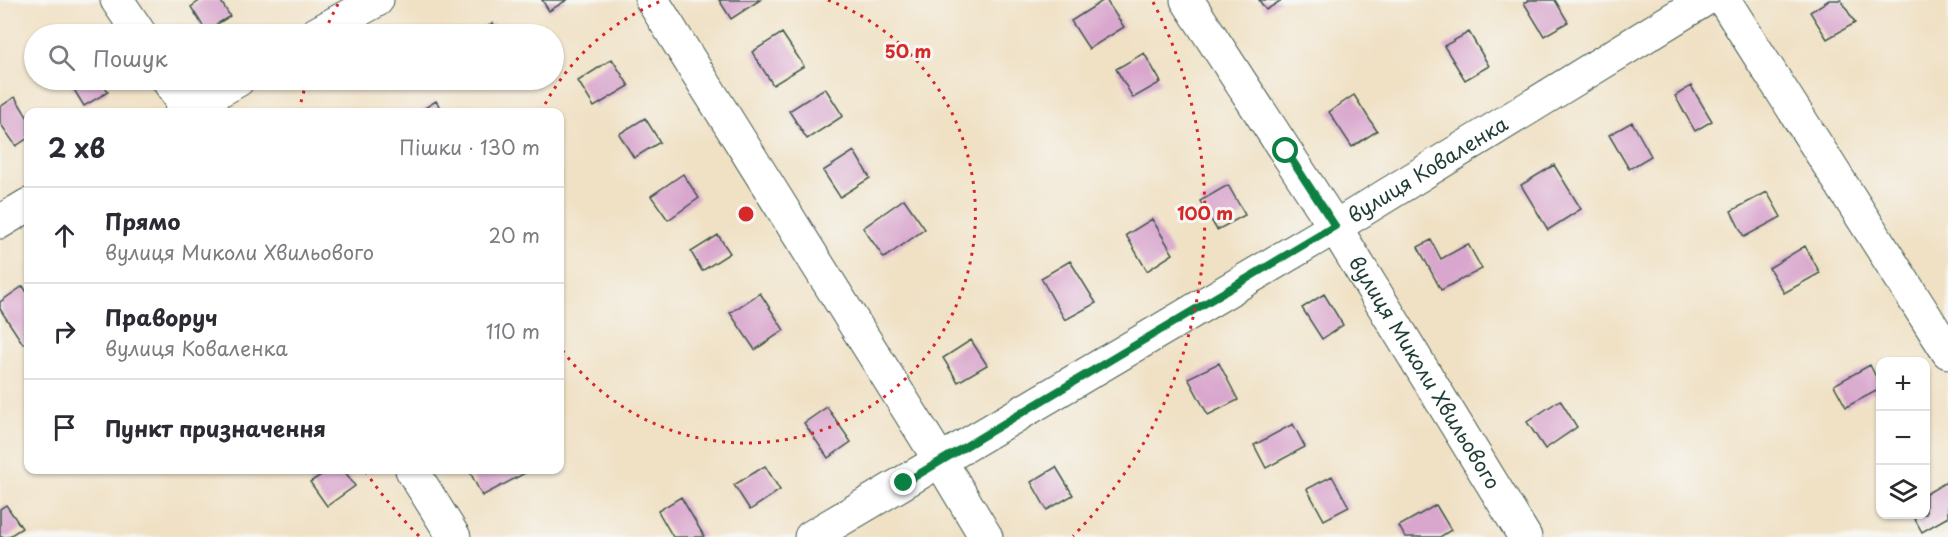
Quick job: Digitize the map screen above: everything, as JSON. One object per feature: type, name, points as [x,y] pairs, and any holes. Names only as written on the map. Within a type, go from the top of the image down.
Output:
[{"type":"street","points":[[117,0],[133,24]]},
{"type":"street","points":[[334,24],[377,0]]},
{"type":"street","points":[[652,0],[986,537]]},
{"type":"street","name":"вулиця Миколи Хвильового","points":[[1186,0],[1335,226],[1524,537]]},
{"type":"street","name":"вулиця Коваленка","points":[[811,537],[941,462],[1335,226],[1704,0]]},
{"type":"street","points":[[1724,0],[1948,352]]},
{"type":"street","points":[[174,90],[184,108]]},
{"type":"street","points":[[191,108],[221,90]]},
{"type":"street","points":[[0,222],[24,207]]},
{"type":"street","points":[[415,474],[454,537]]},
{"type":"building","points":[[201,0],[220,0],[230,16],[217,24],[202,24],[191,7]]},
{"type":"building","points":[[542,0],[567,0],[549,11]]},
{"type":"building","points":[[719,0],[760,0],[731,19]]},
{"type":"building","points":[[1104,0],[1124,27],[1089,49],[1071,21]]},
{"type":"building","points":[[1259,0],[1282,0],[1266,10]]},
{"type":"building","points":[[1530,0],[1555,0],[1568,22],[1544,36],[1524,3]]},
{"type":"building","points":[[1829,0],[1841,0],[1855,23],[1827,39],[1810,12]]},
{"type":"building","points":[[1469,32],[1489,66],[1465,80],[1444,46]]},
{"type":"building","points":[[782,33],[804,66],[773,85],[752,52]]},
{"type":"building","points":[[1144,53],[1161,82],[1133,98],[1116,69]]},
{"type":"building","points":[[612,59],[629,86],[594,107],[578,81]]},
{"type":"building","points":[[1691,86],[1712,121],[1695,131],[1675,96]]},
{"type":"building","points":[[825,88],[843,116],[807,139],[789,111]]},
{"type":"building","points":[[74,90],[107,90],[108,92],[84,106]]},
{"type":"building","points":[[1354,95],[1377,131],[1352,147],[1329,112]]},
{"type":"building","points":[[15,97],[24,112],[24,141],[16,146],[0,123],[0,107]]},
{"type":"building","points":[[436,101],[440,108],[425,108]]},
{"type":"building","points":[[645,118],[660,142],[634,158],[619,134]]},
{"type":"building","points":[[1632,122],[1651,156],[1629,169],[1609,135]]},
{"type":"building","points":[[854,151],[870,178],[840,197],[823,171]]},
{"type":"building","points":[[1554,165],[1581,209],[1548,230],[1521,185]]},
{"type":"building","points":[[683,174],[699,198],[668,220],[651,196]]},
{"type":"building","points":[[1228,185],[1245,215],[1217,230],[1200,201]]},
{"type":"building","points":[[1767,192],[1781,217],[1744,237],[1731,211]]},
{"type":"building","points":[[904,199],[925,229],[884,258],[863,228]]},
{"type":"building","points":[[1152,219],[1173,254],[1147,271],[1126,235]]},
{"type":"building","points":[[718,235],[730,253],[702,271],[691,252]]},
{"type":"building","points":[[1431,240],[1441,259],[1468,244],[1482,269],[1441,290],[1418,247]]},
{"type":"building","points":[[1805,246],[1820,273],[1784,293],[1769,268]]},
{"type":"building","points":[[1070,261],[1096,303],[1065,320],[1041,278]]},
{"type":"building","points":[[23,286],[23,344],[0,309],[0,302]]},
{"type":"building","points":[[760,293],[784,330],[755,350],[730,313]]},
{"type":"building","points":[[1324,294],[1343,325],[1322,339],[1302,308]]},
{"type":"building","points":[[971,340],[987,365],[958,382],[943,358]]},
{"type":"building","points":[[1219,363],[1238,400],[1208,415],[1188,378]]},
{"type":"building","points":[[1870,365],[1876,377],[1876,391],[1846,407],[1834,385]]},
{"type":"building","points":[[1560,400],[1577,427],[1545,449],[1527,422]]},
{"type":"building","points":[[827,407],[851,442],[828,458],[804,423]]},
{"type":"building","points":[[1293,424],[1305,447],[1266,468],[1254,445]]},
{"type":"building","points":[[765,466],[780,490],[750,510],[734,485]]},
{"type":"building","points":[[1056,467],[1073,495],[1047,510],[1031,482]]},
{"type":"building","points":[[323,474],[347,474],[355,486],[327,506],[310,482]]},
{"type":"building","points":[[471,474],[523,474],[482,496]]},
{"type":"building","points":[[1332,476],[1349,507],[1324,520],[1307,489]]},
{"type":"building","points":[[1948,481],[1948,517],[1922,532],[1915,519],[1930,519],[1930,492]]},
{"type":"building","points":[[681,497],[704,536],[673,537],[658,511]]},
{"type":"building","points":[[6,505],[22,528],[8,537],[0,537],[0,509]]},
{"type":"building","points":[[1436,505],[1451,530],[1440,537],[1405,537],[1399,526]]},
{"type":"route","points":[[904,483],[1335,226],[1286,151]]}]
